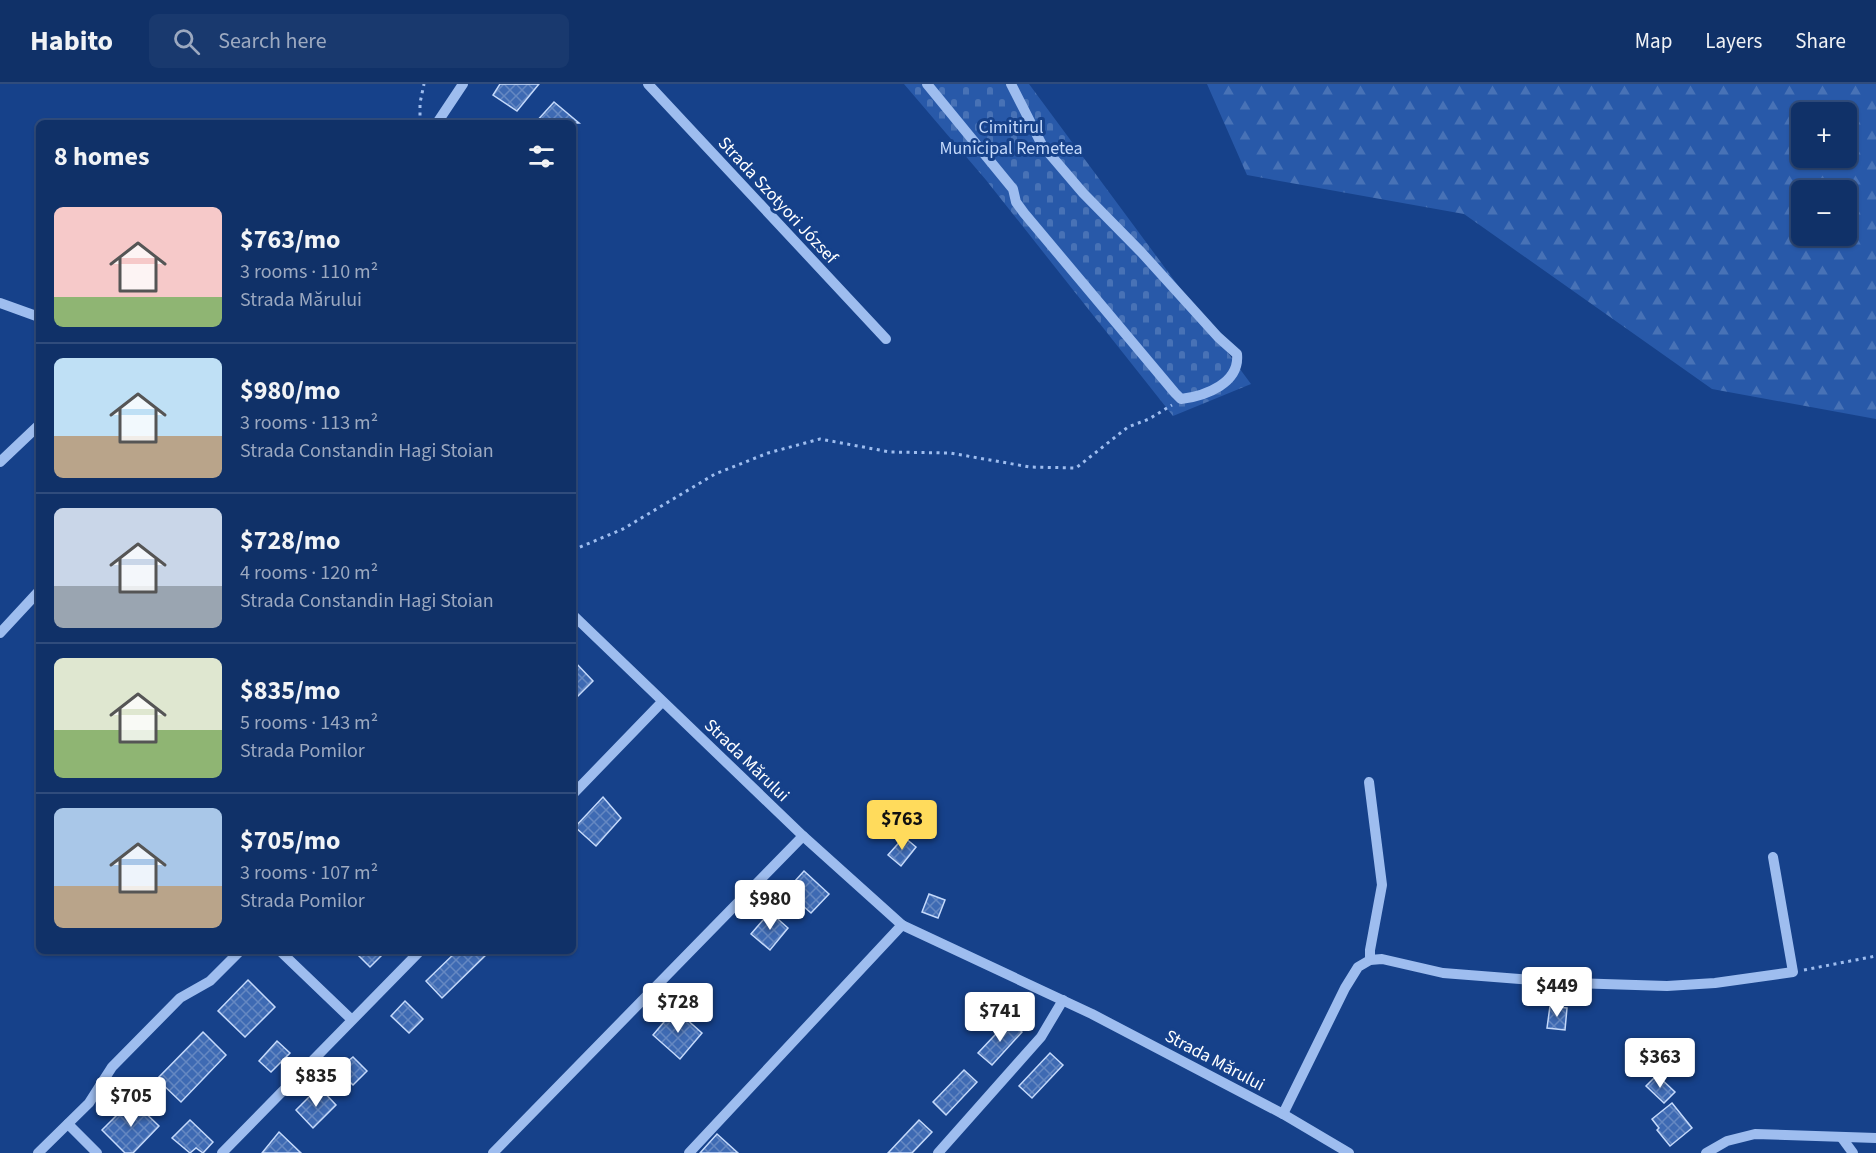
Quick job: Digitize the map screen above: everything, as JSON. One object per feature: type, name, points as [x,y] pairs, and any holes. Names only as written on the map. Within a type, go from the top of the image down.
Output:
[{"type":"street","points":[[439,120],[463,84]]},
{"type":"street","name":"Strada Szotyori József","points":[[648,84],[886,339]]},
{"type":"street","points":[[927,84],[1002,174],[1013,189],[1016,202],[1024,213],[1181,399],[1199,397],[1218,388],[1233,373],[1238,362],[1238,354],[1211,330],[1042,145],[1011,84]]},
{"type":"street","points":[[0,303],[36,316]]},
{"type":"street","points":[[0,462],[36,428]]},
{"type":"street","points":[[0,633],[36,594]]},
{"type":"street","name":"Strada Mărului","points":[[576,618],[803,836],[902,925],[1063,1000],[1283,1114],[1349,1153]]},
{"type":"street","points":[[576,791],[662,702]]},
{"type":"street","points":[[1369,782],[1382,885],[1370,960]]},
{"type":"street","points":[[493,1153],[803,836]]},
{"type":"street","points":[[1283,1114],[1345,988],[1358,967],[1370,960],[1382,959],[1434,972],[1481,977],[1608,984],[1715,983],[1793,972],[1773,857]]},
{"type":"street","points":[[689,1153],[902,925]]},
{"type":"street","points":[[38,1153],[89,1103],[112,1067],[180,998],[210,981],[237,954]]},
{"type":"street","points":[[283,954],[351,1018]]},
{"type":"street","points":[[222,1153],[351,1018],[417,954]]},
{"type":"street","points":[[938,1153],[1041,1037],[1063,1000]]},
{"type":"street","points":[[68,1124],[97,1153]]},
{"type":"street","points":[[1706,1153],[1727,1141],[1755,1134],[1876,1138]]},
{"type":"street","points":[[1842,1138],[1853,1153]]},
{"type":"path","points":[[420,120],[420,103],[424,84]]},
{"type":"path","points":[[576,549],[623,529],[715,474],[768,453],[820,439],[890,452],[950,453],[1030,467],[1076,468],[1128,427],[1149,419],[1181,399]]},
{"type":"path","points":[[1793,972],[1876,956]]},
{"type":"green space","name":"Cimitirul Municipal Remetea","points":[[904,84],[1029,84],[1251,384],[1173,416],[986,180]]},
{"type":"green space","points":[[1207,84],[1876,84],[1876,419],[1712,389],[1464,214],[1247,175]]},
{"type":"building","points":[[500,84],[539,84],[517,111],[493,95]]},
{"type":"building","points":[[554,102],[575,120],[538,120]]},
{"type":"building","points":[[576,663],[593,681],[576,698]]},
{"type":"building","points":[[603,797],[621,818],[596,846],[576,826]]},
{"type":"building","points":[[904,837],[916,847],[901,866],[888,855]]},
{"type":"building","points":[[804,871],[829,894],[811,913],[786,891]]},
{"type":"building","points":[[929,894],[945,900],[938,918],[922,912]]},
{"type":"building","points":[[770,912],[788,928],[770,950],[751,934]]},
{"type":"building","points":[[357,954],[383,954],[370,967]]},
{"type":"building","points":[[454,954],[487,954],[442,998],[426,981]]},
{"type":"building","points":[[248,980],[275,1007],[245,1037],[218,1011]]},
{"type":"building","points":[[405,1001],[423,1019],[409,1033],[391,1016]]},
{"type":"building","points":[[1550,1006],[1567,1008],[1565,1030],[1547,1028]]},
{"type":"building","points":[[675,1009],[702,1033],[680,1059],[653,1035]]},
{"type":"building","points":[[1009,1020],[1022,1032],[992,1065],[978,1053]]},
{"type":"building","points":[[203,1032],[226,1055],[181,1102],[157,1079]]},
{"type":"building","points":[[277,1041],[290,1053],[271,1072],[259,1061]]},
{"type":"building","points":[[1050,1053],[1063,1065],[1032,1098],[1019,1086]]},
{"type":"building","points":[[353,1057],[367,1071],[353,1085],[337,1070]]},
{"type":"building","points":[[964,1070],[977,1082],[946,1115],[933,1102]]},
{"type":"building","points":[[1657,1075],[1675,1092],[1664,1103],[1646,1086]]},
{"type":"building","points":[[319,1087],[336,1105],[313,1128],[296,1110]]},
{"type":"building","points":[[132,1100],[159,1126],[133,1153],[125,1153],[102,1130]]},
{"type":"building","points":[[1672,1103],[1692,1128],[1670,1146],[1657,1130],[1659,1128],[1652,1119]]},
{"type":"building","points":[[190,1120],[213,1142],[203,1153],[196,1148],[190,1153],[172,1138]]},
{"type":"building","points":[[919,1120],[932,1132],[912,1153],[888,1153]]},
{"type":"building","points":[[279,1132],[301,1153],[262,1153]]},
{"type":"building","points":[[717,1134],[738,1153],[700,1153]]}]
